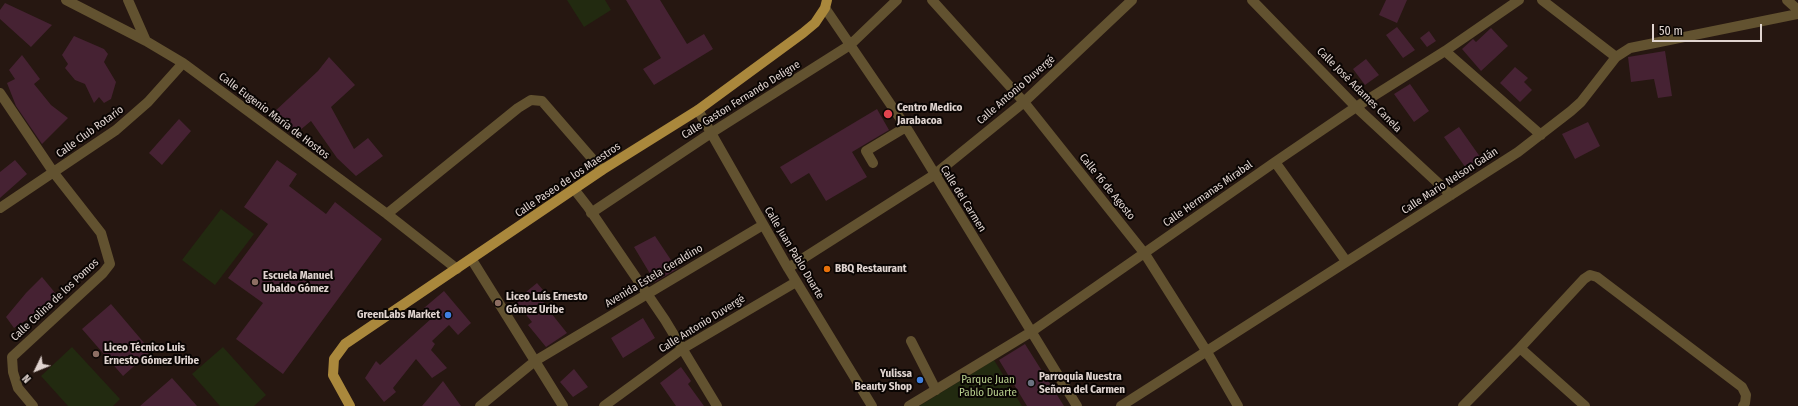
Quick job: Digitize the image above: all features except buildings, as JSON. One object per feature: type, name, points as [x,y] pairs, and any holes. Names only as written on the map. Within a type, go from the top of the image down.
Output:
[{"type":"main road","name":"Calle Paseo de los Maestros","points":[[350,406],[333,375],[334,359],[345,344],[472,260],[602,170],[698,110],[803,33],[815,23],[826,4]]},
{"type":"street","name":"Calle Eugenio María de Hostos","points":[[66,0],[146,41],[183,63],[387,214],[457,269]]},
{"type":"street","points":[[128,0],[146,41]]},
{"type":"street","name":"Calle Gaston Fernando Deligne","points":[[591,213],[711,133],[850,46],[897,0]]},
{"type":"street","name":"Calle 16 de Agosto","points":[[932,0],[1024,102],[1145,254],[1207,352],[1238,406]]},
{"type":"street","name":"Calle Antonio Duvergé","points":[[788,268],[934,175],[1024,102],[1132,0]]},
{"type":"street","name":"Calle José Adames Canela","points":[[1252,0],[1356,107],[1451,195]]},
{"type":"street","name":"Calle Hermanas Mirabal","points":[[909,406],[1031,332],[1275,162],[1356,107],[1445,51],[1519,0]]},
{"type":"street","points":[[1542,0],[1616,58]]},
{"type":"street","points":[[1787,0],[1798,10]]},
{"type":"street","name":"Calle del Carmen","points":[[826,4],[850,46],[906,127],[934,175],[1077,406]]},
{"type":"street","name":"Calle Mario Nelson Galán","points":[[1121,406],[1518,152],[1560,122],[1581,102],[1616,58],[1630,48],[1798,14]]},
{"type":"street","points":[[1445,51],[1541,135]]},
{"type":"street","name":"Calle Club Rotario","points":[[0,208],[116,130],[148,102],[183,63]]},
{"type":"street","name":"Calle Colina de los Pomos","points":[[0,93],[54,173],[101,233],[110,264],[103,274],[12,357],[13,372],[18,388],[33,406]]},
{"type":"street","points":[[387,214],[518,108],[530,100],[542,101],[602,170]]},
{"type":"street","name":"Calle Juan Pablo Duarte","points":[[698,110],[796,282],[872,406]]},
{"type":"street","points":[[874,163],[866,151],[906,127]]},
{"type":"street","points":[[1275,162],[1346,261]]},
{"type":"street","points":[[574,189],[647,295],[717,406]]},
{"type":"street","name":"Avenida Estela Geraldino","points":[[480,406],[535,361],[763,225]]},
{"type":"street","points":[[472,260],[563,406]]},
{"type":"street","points":[[1463,406],[1520,348],[1584,278],[1590,275],[1597,277],[1742,387],[1746,395],[1743,406]]},
{"type":"street","name":"Calle Antonio Duvergé","points":[[604,406],[682,349],[796,282]]},
{"type":"street","points":[[911,341],[936,390]]},
{"type":"street","points":[[1520,348],[1585,406]]},
{"type":"green space","points":[[567,0],[605,0],[611,10],[584,27]]},
{"type":"green space","points":[[221,209],[254,234],[215,285],[182,260]]},
{"type":"green space","points":[[72,347],[120,399],[113,406],[68,406],[41,376]]},
{"type":"green space","points":[[223,347],[266,395],[254,406],[220,406],[192,374]]},
{"type":"green space","name":"Parque Juan Pablo Duarte","points":[[994,360],[1022,406],[919,406]]},
{"type":"place","name":"Centro Medico Jarabacoa","points":[[888,114]]},
{"type":"place","name":"BBQ Restaurant","points":[[827,269]]},
{"type":"place","name":"Escuela Manuel Ubaldo Gómez","points":[[255,282]]},
{"type":"place","name":"Liceo Luís Ernesto Gómez Uribe","points":[[498,303]]},
{"type":"place","name":"GreenLabs Market","points":[[448,315]]},
{"type":"place","name":"Liceo Técnico Luis Ernesto Gómez Uribe","points":[[96,354]]},
{"type":"place","name":"Yulissa Beauty Shop","points":[[920,380]]},
{"type":"place","name":"Parroquia Nuestra Señora del Carmen","points":[[1031,383]]}]
